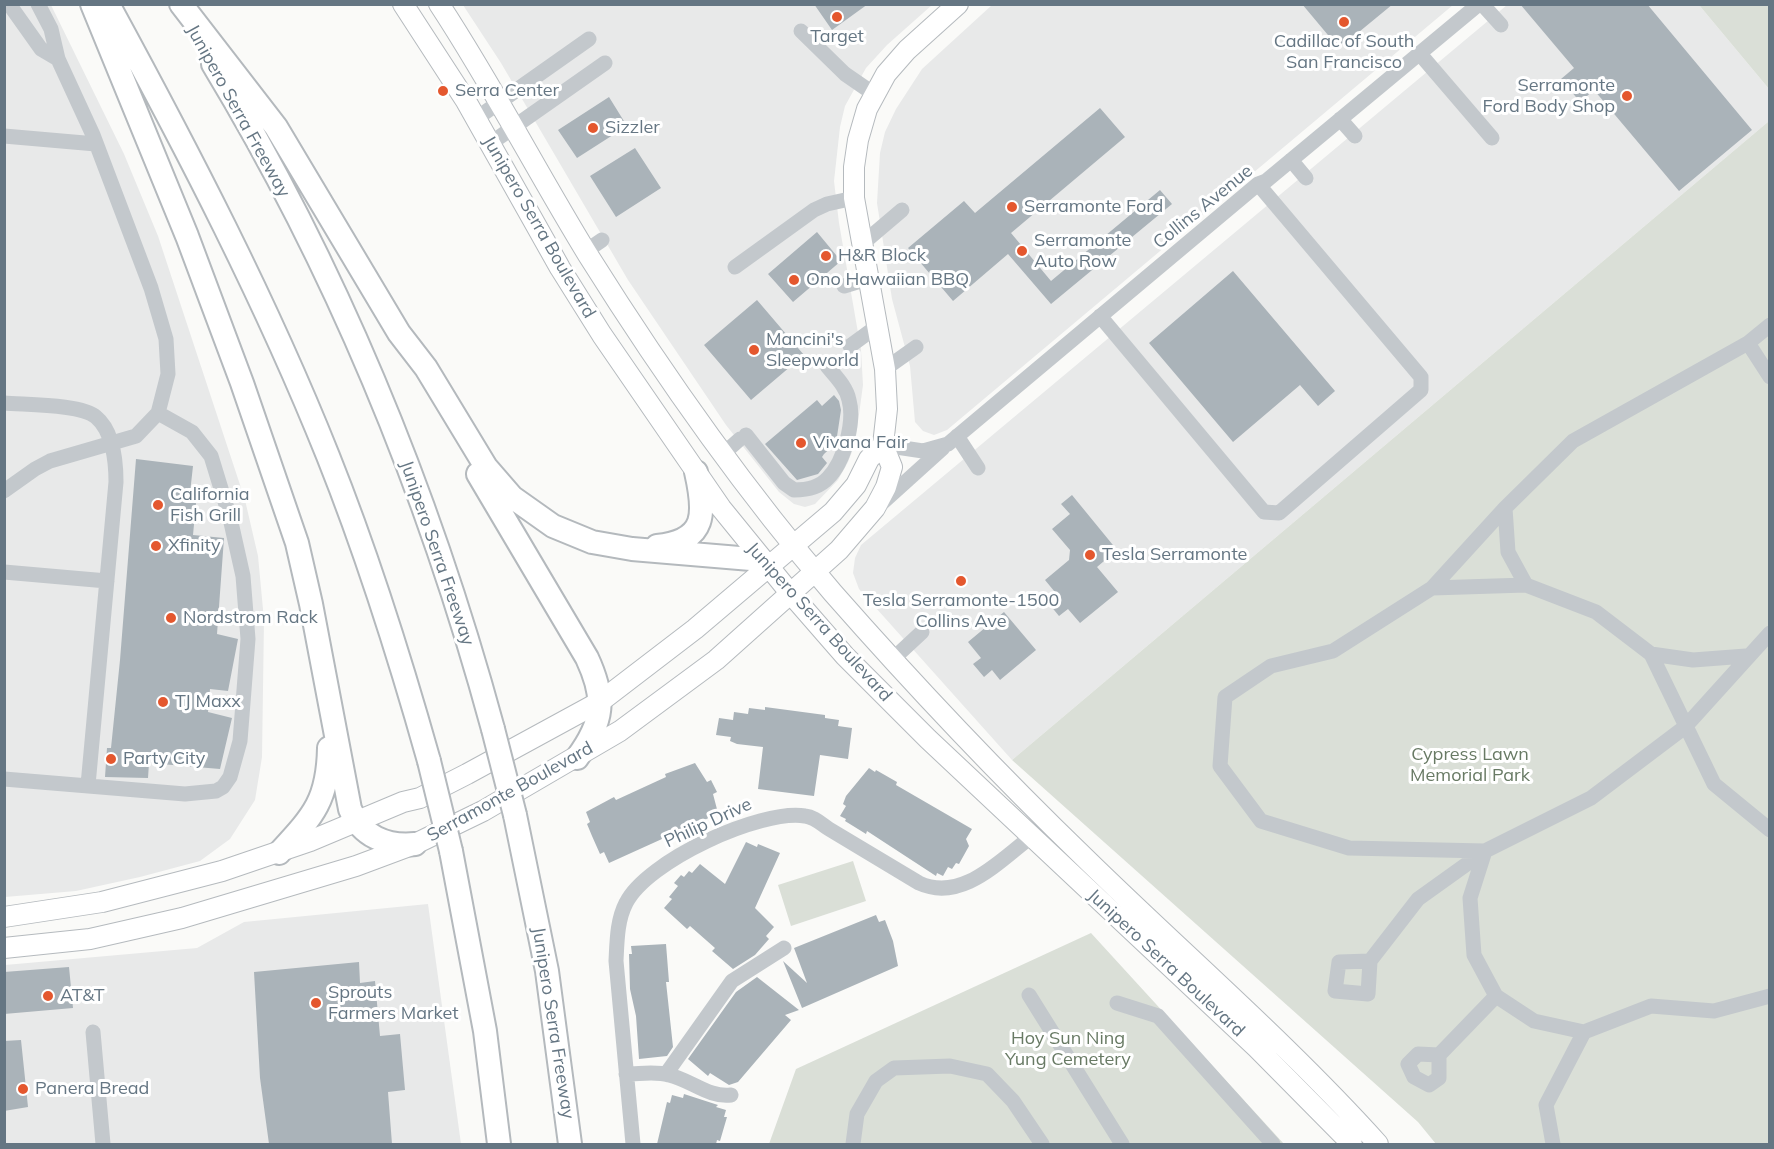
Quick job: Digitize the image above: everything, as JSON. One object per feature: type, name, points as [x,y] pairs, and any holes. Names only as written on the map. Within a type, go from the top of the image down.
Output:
[{"type":"highway","points":[[92,4],[187,236],[271,465],[299,553],[311,604],[346,795],[357,822],[374,838],[387,843],[415,844]]},
{"type":"highway","points":[[108,4],[224,225],[311,416],[372,574],[429,761],[451,850],[483,1021],[499,1144]]},
{"type":"highway","name":"Junipero Serra Freeway","points":[[177,4],[222,79],[286,195],[368,368],[438,549],[493,729],[515,815],[547,971],[570,1144]]},
{"type":"highway","points":[[181,4],[276,127],[399,333],[418,373],[587,658],[601,700],[594,732],[577,758]]},
{"type":"highway","points":[[399,333],[426,368],[486,467],[507,492],[538,518],[565,532],[618,547],[751,559],[769,567]]},
{"type":"highway","points":[[618,547],[666,545],[693,534],[700,524],[703,510],[696,472]]},
{"type":"highway","points":[[279,853],[312,817],[323,794],[328,768],[329,708]]},
{"type":"main road","name":"Junipero Serra Boulevard","points":[[403,4],[477,118],[576,295],[696,472],[791,594],[883,695],[1257,1048],[1353,1144]]},
{"type":"main road","name":"Junipero Serra Boulevard","points":[[439,4],[515,126],[594,246],[655,357],[723,454],[816,572],[966,738],[1046,819],[1323,1086],[1378,1144]]},
{"type":"main road","name":"Serramonte Boulevard","points":[[4,948],[90,939],[190,916],[356,866],[415,844],[483,811],[577,758],[668,697],[716,660],[844,545],[870,515],[891,473],[891,462],[883,445],[887,409],[885,369],[854,198],[856,147],[864,117],[874,94],[902,55],[958,4]]},
{"type":"main road","name":"Serramonte Boulevard","points":[[4,917],[81,906],[192,880],[279,853],[445,786],[601,700],[769,567],[846,500],[869,459],[883,445]]},
{"type":"main road","points":[[4,906],[81,906]]},
{"type":"street","points":[[9,4],[41,49],[58,59]]},
{"type":"street","points":[[4,491],[34,469],[50,461],[111,446],[136,436],[158,413],[168,374],[166,339],[152,288],[96,144],[58,59],[51,29],[38,4]]},
{"type":"street","points":[[1481,4],[1501,25]]},
{"type":"street","name":"Collins Avenue","points":[[883,445],[923,451],[953,440],[1258,184],[1266,181],[1481,4]]},
{"type":"street","points":[[801,31],[845,74],[874,94]]},
{"type":"street","points":[[477,118],[589,39]]},
{"type":"street","points":[[1420,54],[1492,138]]},
{"type":"street","points":[[491,143],[605,63]]},
{"type":"street","points":[[1340,118],[1355,136]]},
{"type":"street","points":[[4,136],[96,144]]},
{"type":"street","points":[[1291,160],[1306,178]]},
{"type":"street","points":[[1100,316],[1264,513],[1279,513],[1421,390],[1421,377],[1258,184]]},
{"type":"street","points":[[735,267],[814,210],[827,204],[854,198]]},
{"type":"street","points":[[861,244],[902,210]]},
{"type":"street","points":[[844,286],[867,279]]},
{"type":"street","points":[[1485,851],[1348,848],[1260,821],[1220,766],[1225,698],[1271,666],[1333,651],[1432,588],[1505,508],[1573,441],[1748,343],[1770,325]]},
{"type":"street","points":[[850,346],[876,327]]},
{"type":"street","points":[[1748,343],[1770,377]]},
{"type":"street","points":[[885,369],[916,347]]},
{"type":"street","points":[[723,454],[743,437],[784,483],[794,490],[816,487],[828,478],[846,443],[851,406],[844,386],[827,366]]},
{"type":"street","points":[[4,403],[88,412],[101,423],[111,446],[116,482],[88,785]]},
{"type":"street","points":[[4,778],[208,794],[223,787],[230,777],[240,741],[248,639],[243,576],[217,468],[205,445],[192,432],[158,413]]},
{"type":"street","points":[[870,515],[953,440],[978,468]]},
{"type":"street","points":[[1505,508],[1508,552],[1526,585]]},
{"type":"street","points":[[4,572],[107,581]]},
{"type":"street","points":[[1432,588],[1526,585],[1596,612],[1651,654],[1714,784],[1770,830]]},
{"type":"street","points":[[894,659],[922,632]]},
{"type":"street","points":[[1370,961],[1418,899],[1485,851],[1591,798],[1685,727],[1746,656],[1770,633]]},
{"type":"street","points":[[1651,654],[1693,660],[1746,656]]},
{"type":"street","name":"Philip Drive","points":[[633,1144],[616,961],[618,934],[626,903],[639,885],[655,870],[752,822],[778,815],[813,818],[919,883],[935,889],[966,884],[1031,837]]},
{"type":"street","points":[[1485,851],[1470,898],[1474,955],[1496,996],[1534,1021],[1584,1032],[1651,1006],[1714,1011],[1770,996]]},
{"type":"street","points":[[666,1074],[732,981],[784,948]]},
{"type":"street","points":[[1029,994],[1122,1144]]},
{"type":"street","points":[[1439,1055],[1496,996]]},
{"type":"street","points":[[1117,1003],[1158,1016],[1274,1144]]},
{"type":"street","points":[[93,1032],[103,1144]]},
{"type":"street","points":[[1553,1144],[1546,1105],[1584,1032]]},
{"type":"street","points":[[853,1144],[857,1114],[876,1081],[894,1068],[950,1066],[987,1074],[1013,1101],[1042,1144]]},
{"type":"street","points":[[626,1074],[666,1074],[690,1081],[720,1097],[731,1095]]},
{"type":"shaded area","points":[[5,5],[51,5],[124,154],[158,236],[245,500],[258,556],[264,620],[262,757],[255,800],[230,839],[200,861],[140,877],[76,891],[5,897]]},
{"type":"shaded area","name":"Serra Center","points":[[463,5],[932,5],[887,45],[866,68],[845,106],[840,127],[834,181],[861,350],[863,385],[855,444],[848,462],[838,480],[815,504],[805,507],[794,504],[779,492],[726,425],[628,280],[501,63]]},
{"type":"shaded area","name":"Serramonte Auto Row","points":[[992,5],[1453,5],[947,430],[934,435],[923,431],[915,422],[910,366],[892,299],[877,203],[880,153],[885,132],[896,109],[922,69]]},
{"type":"shaded area","points":[[1507,5],[1699,5],[1769,89],[1769,121],[1012,760],[859,589],[853,573],[855,558],[861,545]]},
{"type":"shaded area","points":[[428,904],[461,1144],[5,1144],[5,965],[197,948],[244,922]]},
{"type":"green space","points":[[1699,5],[1769,5],[1769,89]]},
{"type":"green space","name":"Cypress Lawn Memorial Park","points":[[1769,121],[1769,1144],[1436,1144],[1418,1122],[1012,760]]},
{"type":"green space","points":[[853,861],[866,901],[791,926],[778,885]]},
{"type":"green space","name":"Hoy Sun Ning Yung Cemetery","points":[[1091,933],[1284,1144],[769,1144],[796,1069]]},
{"type":"building","name":"Target","points":[[814,4],[868,4],[832,30]]},
{"type":"building","name":"Cadillac of South San Francisco","points":[[1302,4],[1393,4],[1338,47]]},
{"type":"building","points":[[1520,4],[1647,4],[1752,130],[1679,191],[1594,90],[1580,102],[1561,79],[1574,68]]},
{"type":"building","name":"Sizzler","points":[[609,97],[627,126],[577,158],[558,130]]},
{"type":"building","name":"Serramonte Ford","points":[[1100,108],[1125,137],[1011,233],[1051,281],[1160,190],[1172,204],[1051,304],[1008,254],[953,301],[908,248],[964,201],[975,213]]},
{"type":"building","points":[[635,148],[661,188],[616,217],[590,176]]},
{"type":"building","points":[[817,232],[841,261],[793,302],[768,274]]},
{"type":"building","points":[[1233,271],[1335,391],[1318,406],[1300,385],[1233,442],[1149,343]]},
{"type":"building","name":"Mancini's Sleepworld","points":[[757,300],[804,355],[751,400],[704,345]]},
{"type":"building","name":"Vivana Fair","points":[[834,395],[839,401],[841,410],[836,443],[822,457],[827,463],[818,474],[797,480],[765,444],[817,400],[822,406]]},
{"type":"building","points":[[136,459],[193,466],[189,502],[196,503],[193,535],[224,538],[217,634],[238,639],[228,691],[210,689],[208,712],[232,718],[220,769],[149,763],[148,778],[105,777],[107,748],[111,748],[120,660]]},
{"type":"building","name":"Tesla Serramonte","points":[[1072,495],[1117,550],[1097,567],[1118,592],[1080,623],[1068,609],[1059,616],[1050,605],[1059,597],[1045,580],[1069,560],[1070,550],[1052,529],[1070,514],[1061,504]]},
{"type":"building","points":[[1004,612],[1036,650],[1000,680],[992,670],[984,677],[973,664],[981,658],[968,642]]},
{"type":"building","points":[[765,707],[825,715],[825,718],[839,720],[838,726],[852,728],[848,759],[820,755],[814,796],[758,789],[763,747],[737,744],[730,741],[731,737],[716,735],[719,718],[733,720],[734,712],[748,714],[749,708],[765,710]]},
{"type":"building","points":[[695,763],[707,782],[711,780],[717,792],[713,794],[718,813],[674,836],[673,834],[609,863],[604,852],[600,854],[587,824],[590,822],[586,812],[614,797],[616,800],[666,777],[665,774]]},
{"type":"building","points":[[869,768],[897,782],[896,785],[972,829],[966,839],[969,846],[959,864],[956,863],[952,869],[948,867],[943,876],[937,873],[936,876],[840,816],[846,806],[843,804],[846,796]]},
{"type":"building","points":[[746,842],[780,853],[755,908],[774,927],[766,936],[769,939],[755,955],[733,969],[712,951],[715,948],[690,926],[687,929],[664,908],[672,899],[669,897],[678,886],[674,883],[681,875],[684,877],[689,871],[692,873],[700,864],[725,884]]},
{"type":"building","points":[[876,915],[879,922],[885,920],[893,941],[898,966],[802,1008],[783,961],[807,983],[794,948]]},
{"type":"building","points":[[666,944],[669,982],[666,982],[673,1047],[667,1056],[639,1059],[636,1016],[630,989],[629,954],[632,954],[631,946]]},
{"type":"building","points":[[359,962],[360,983],[375,981],[380,1036],[400,1034],[405,1090],[388,1092],[392,1144],[269,1144],[260,1078],[254,972]]},
{"type":"building","points":[[69,967],[73,1008],[4,1014],[4,972]]},
{"type":"building","points":[[757,977],[799,1010],[785,1015],[791,1020],[738,1082],[729,1085],[710,1073],[708,1076],[688,1059],[736,992]]},
{"type":"building","points":[[21,1040],[28,1107],[4,1111],[4,1041]]},
{"type":"building","points":[[684,1094],[718,1105],[716,1107],[726,1110],[724,1117],[727,1117],[720,1141],[717,1140],[716,1144],[657,1144],[667,1102],[670,1103],[672,1095],[683,1098]]},
{"type":"place","name":"Target","points":[[837,17]]},
{"type":"place","name":"Cadillac of South San Francisco","points":[[1344,22]]},
{"type":"place","name":"Serra Center","points":[[443,91]]},
{"type":"place","name":"Serramonte Ford Body Shop","points":[[1627,96]]},
{"type":"place","name":"Sizzler","points":[[593,128]]},
{"type":"place","name":"Serramonte Ford","points":[[1012,207]]},
{"type":"place","name":"Serramonte Auto Row","points":[[1022,251]]},
{"type":"place","name":"H&R Block","points":[[826,256]]},
{"type":"place","name":"Ono Hawaiian BBQ","points":[[794,280]]},
{"type":"place","name":"Mancini's Sleepworld","points":[[754,350]]},
{"type":"place","name":"Vivana Fair","points":[[801,443]]},
{"type":"place","name":"California Fish Grill","points":[[158,505]]},
{"type":"place","name":"Xfinity","points":[[156,546]]},
{"type":"place","name":"Tesla Serramonte","points":[[1090,555]]},
{"type":"place","name":"Tesla Serramonte-1500 Collins Ave","points":[[961,581]]},
{"type":"place","name":"Nordstrom Rack","points":[[171,618]]},
{"type":"place","name":"TJ Maxx","points":[[163,702]]},
{"type":"place","name":"Party City","points":[[111,759]]},
{"type":"place","name":"AT&T","points":[[48,996]]},
{"type":"place","name":"Sprouts Farmers Market","points":[[316,1003]]},
{"type":"place","name":"Panera Bread","points":[[23,1089]]}]
